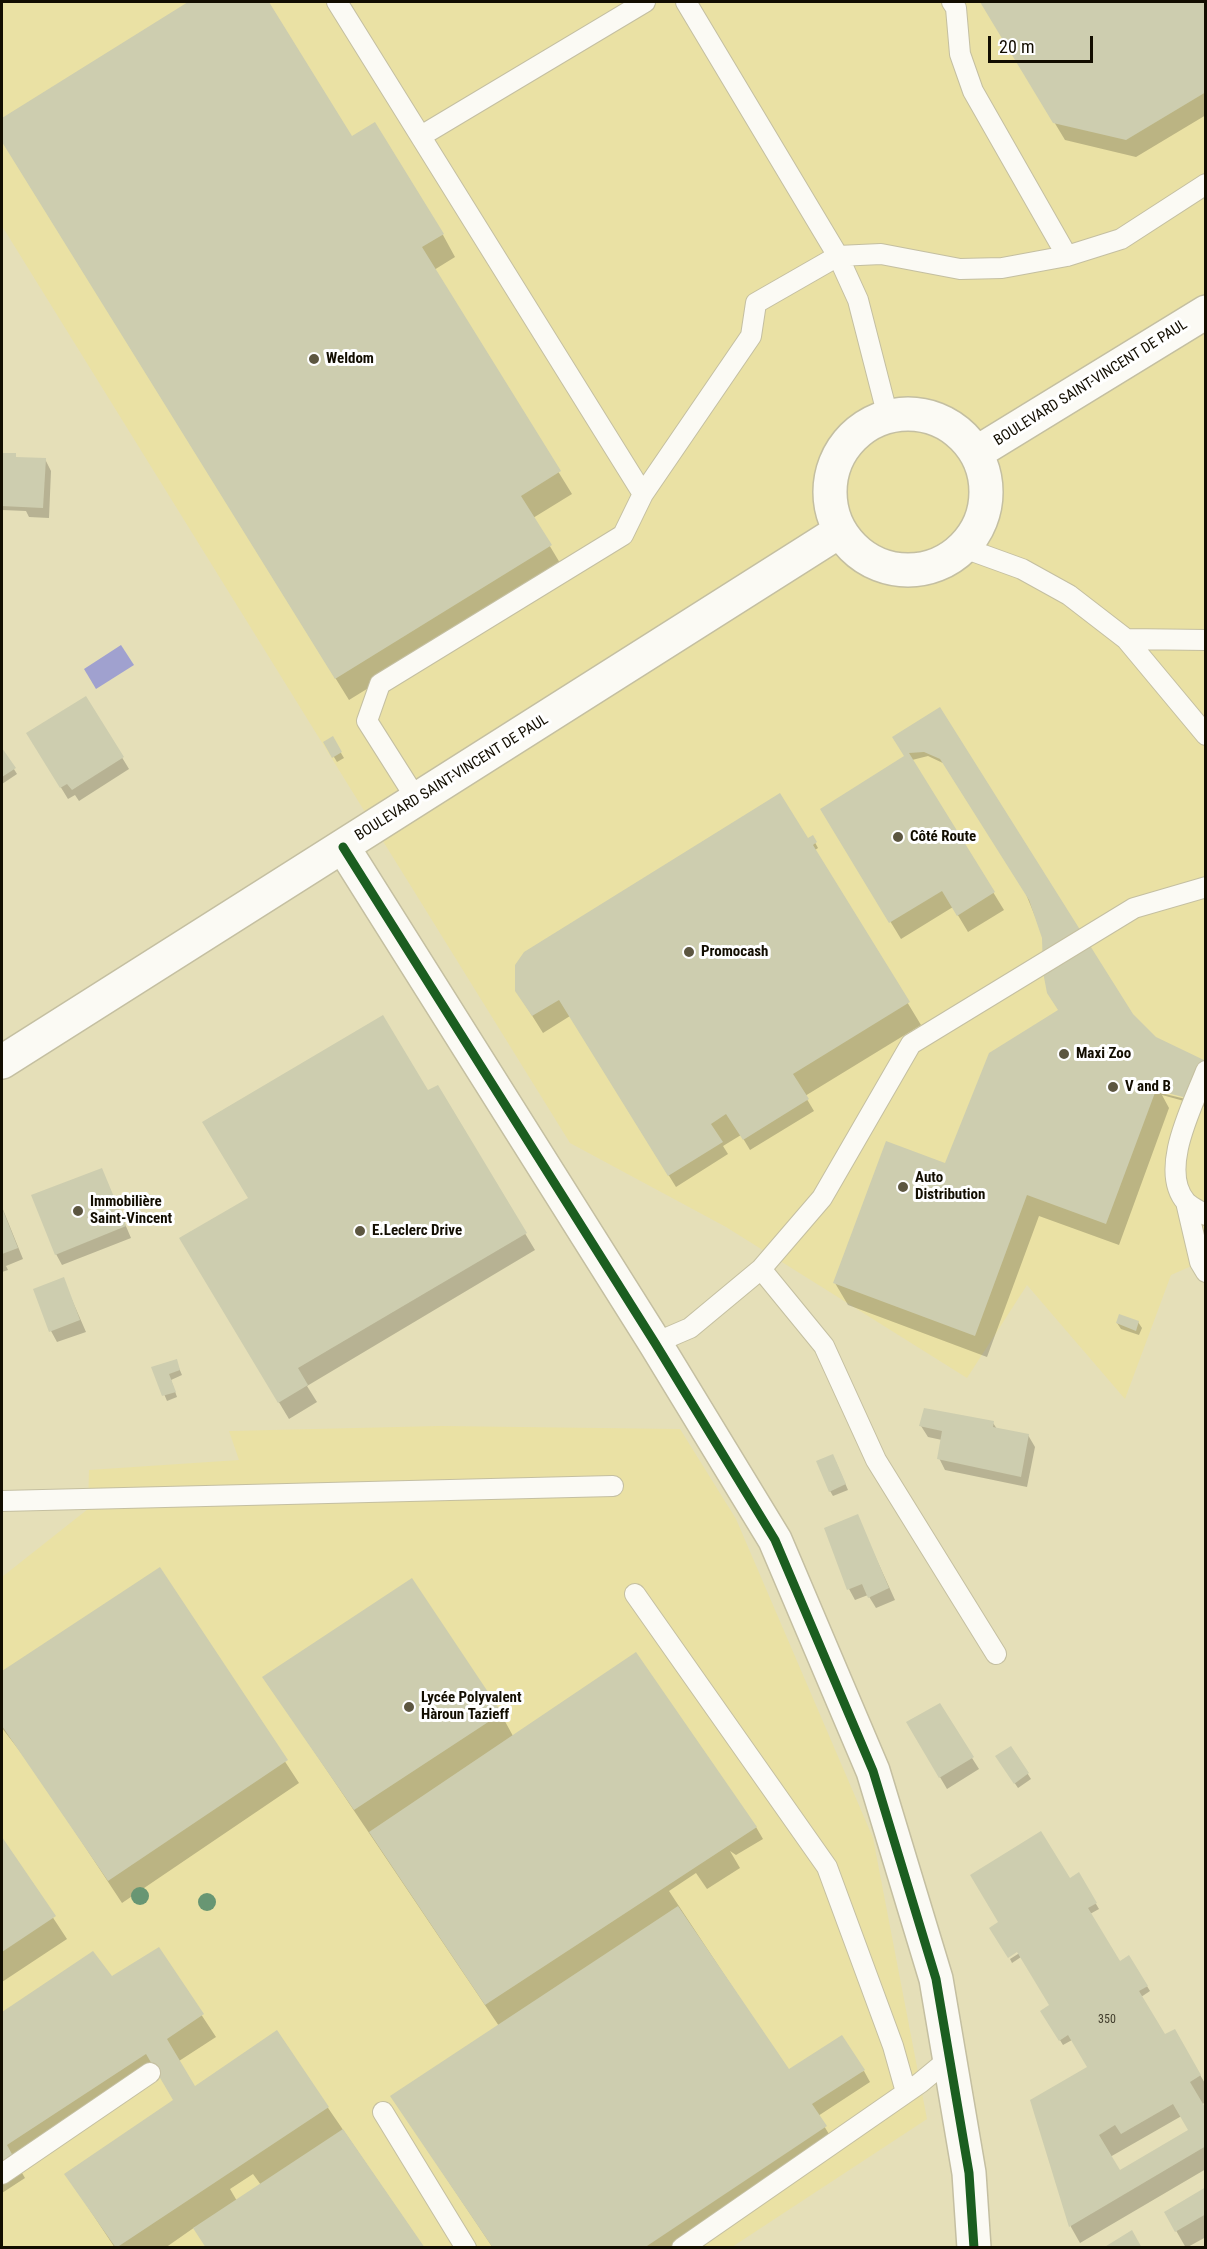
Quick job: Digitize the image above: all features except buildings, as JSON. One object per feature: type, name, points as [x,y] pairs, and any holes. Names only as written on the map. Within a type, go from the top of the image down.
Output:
[{"type":"main road","name":"BOULEVARD SAINT-VINCENT DE PAUL","points":[[976,453],[1206,312]]},
{"type":"main road","points":[[908,414],[928,417],[947,425],[964,437],[976,453],[984,472],[987,492],[984,513],[976,531],[964,548],[948,560],[929,568],[909,570],[888,568],[869,560],[853,548],[840,531],[832,513],[830,492],[832,472],[840,453],[861,431],[888,417],[908,414]]},
{"type":"main road","name":"BOULEVARD SAINT-VINCENT DE PAUL","points":[[2,1062],[840,531]]},
{"type":"main road","points":[[343,847],[655,1343],[775,1540],[873,1771],[936,1978],[969,2172],[974,2247]]},
{"type":"lane","points":[[337,2],[643,494]]},
{"type":"lane","points":[[421,136],[645,2]]},
{"type":"lane","points":[[686,2],[838,256],[858,300],[888,417]]},
{"type":"lane","points":[[952,2],[956,8],[960,54],[973,91],[1067,256]]},
{"type":"lane","points":[[417,800],[368,721],[380,684],[622,535],[643,494],[751,336],[756,303],[838,256],[881,254],[911,262],[960,269],[1002,268],[1067,256],[1121,239],[1206,184]]},
{"type":"lane","points":[[964,548],[1022,569],[1060,590],[1126,639],[1206,735]]},
{"type":"lane","points":[[1126,639],[1206,640]]},
{"type":"lane","points":[[655,1343],[690,1328],[761,1269],[822,1198],[911,1044],[1134,908],[1206,887]]},
{"type":"lane","points":[[1206,1071],[1176,1152],[1176,1180],[1186,1202],[1200,1262],[1206,1272]]},
{"type":"lane","points":[[1186,1202],[1206,1215]]},
{"type":"lane","points":[[761,1269],[824,1346],[876,1460],[996,1654]]},
{"type":"lane","points":[[2,1501],[613,1486]]},
{"type":"lane","points":[[635,1594],[827,1867],[893,2046],[906,2092]]},
{"type":"lane","points":[[682,2247],[950,2059]]},
{"type":"lane","points":[[2,2175],[150,2073]]},
{"type":"lane","points":[[383,2112],[466,2247]]},
{"type":"shaded area","points":[[2,2],[1205,2],[1205,1260],[1171,1275],[1125,1399],[1027,1285],[967,1378],[726,1227],[570,1143],[2,226]]},
{"type":"shaded area","name":"Lycée Polyvalent Hàroun Tazieff","points":[[440,1426],[680,1429],[736,1519],[873,1838],[927,2119],[732,2247],[2,2248],[2,1577],[88,1509],[89,1470],[239,1460],[229,1431]]},
{"type":"water","points":[[121,645],[134,665],[96,689],[84,669]]},
{"type":"cycle path","points":[[343,847],[655,1343],[775,1540],[873,1771],[936,1979],[969,2173],[974,2248]]},
{"type":"place","name":"Weldom","points":[[314,359]]},
{"type":"place","name":"Côté Route","points":[[898,837]]},
{"type":"place","name":"Promocash","points":[[689,952]]},
{"type":"place","name":"Maxi Zoo","points":[[1064,1054]]},
{"type":"place","name":"V and B","points":[[1113,1087]]},
{"type":"place","name":"Auto Distribution","points":[[903,1187]]},
{"type":"place","name":"Immobilière Saint-Vincent","points":[[78,1211]]},
{"type":"place","name":"E.Leclerc Drive","points":[[360,1231]]},
{"type":"place","name":"Lycée Polyvalent Hàroun Tazieff","points":[[409,1707]]}]
